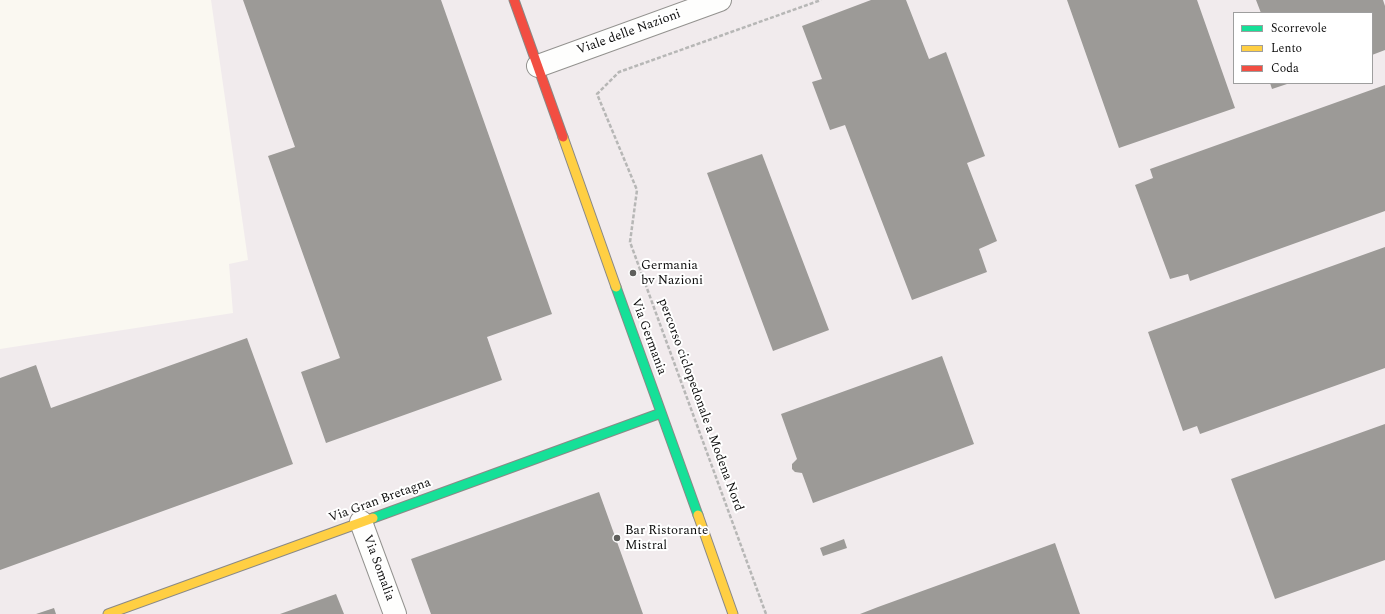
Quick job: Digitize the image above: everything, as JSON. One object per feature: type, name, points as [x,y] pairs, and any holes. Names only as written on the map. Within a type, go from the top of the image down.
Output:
[{"type":"street","name":"Via Germania","points":[[514,0],[733,614]]},
{"type":"street","name":"Viale delle Nazioni","points":[[538,66],[720,0]]},
{"type":"street","name":"Via Gran Bretagna","points":[[108,614],[661,413]]},
{"type":"street","name":"Via Somalia","points":[[361,522],[394,614]]},
{"type":"path","name":"percorso ciclopedonale a Modena Nord","points":[[766,614],[630,242],[637,190],[597,94],[619,72],[821,0]]},
{"type":"shaded area","points":[[211,0],[1385,0],[1385,614],[0,614],[0,349],[233,313],[229,264],[248,260]]},
{"type":"building","points":[[243,0],[441,0],[552,314],[487,337],[502,380],[326,443],[301,372],[340,358],[268,156],[295,147]]},
{"type":"building","points":[[871,0],[906,0],[929,59],[946,52],[985,156],[967,163],[997,241],[979,249],[987,272],[912,300],[845,125],[830,130],[812,82],[822,79],[802,26]]},
{"type":"building","points":[[1067,0],[1197,0],[1235,108],[1119,148]]},
{"type":"building","points":[[1256,0],[1383,0],[1385,6],[1385,50],[1373,55],[1373,12],[1261,12]]},
{"type":"building","points":[[1270,84],[1287,84],[1272,89]]},
{"type":"building","points":[[1385,85],[1385,211],[1190,281],[1188,274],[1170,279],[1135,185],[1153,178],[1150,169]]},
{"type":"building","points":[[762,154],[829,330],[773,351],[707,173]]},
{"type":"building","points":[[1385,247],[1385,368],[1200,434],[1197,426],[1183,431],[1148,332]]},
{"type":"building","points":[[247,338],[293,464],[0,570],[0,378],[36,365],[51,408]]},
{"type":"building","points":[[942,356],[974,444],[813,503],[802,473],[795,472],[792,469],[792,464],[797,459],[781,414]]},
{"type":"building","points":[[1385,424],[1385,560],[1275,599],[1231,479]]},
{"type":"building","points":[[599,492],[643,614],[431,614],[411,559]]},
{"type":"building","points":[[844,539],[847,548],[823,556],[820,548]]},
{"type":"building","points":[[1055,543],[1080,614],[860,614],[878,607]]},
{"type":"building","points":[[336,594],[344,614],[280,614]]},
{"type":"building","points":[[54,608],[56,614],[36,614]]},
{"type":"traffic: fast","points":[[616,287],[698,515]]},
{"type":"traffic: fast","points":[[373,518],[661,413]]},
{"type":"traffic: slow","points":[[563,137],[616,287]]},
{"type":"traffic: slow","points":[[698,515],[733,614]]},
{"type":"traffic: slow","points":[[108,614],[373,518]]},
{"type":"traffic: jam","points":[[514,0],[563,137]]},
{"type":"place","name":"Germania bv Nazioni","points":[[633,273]]},
{"type":"place","name":"Bar Ristorante Mistral","points":[[617,538]]}]
